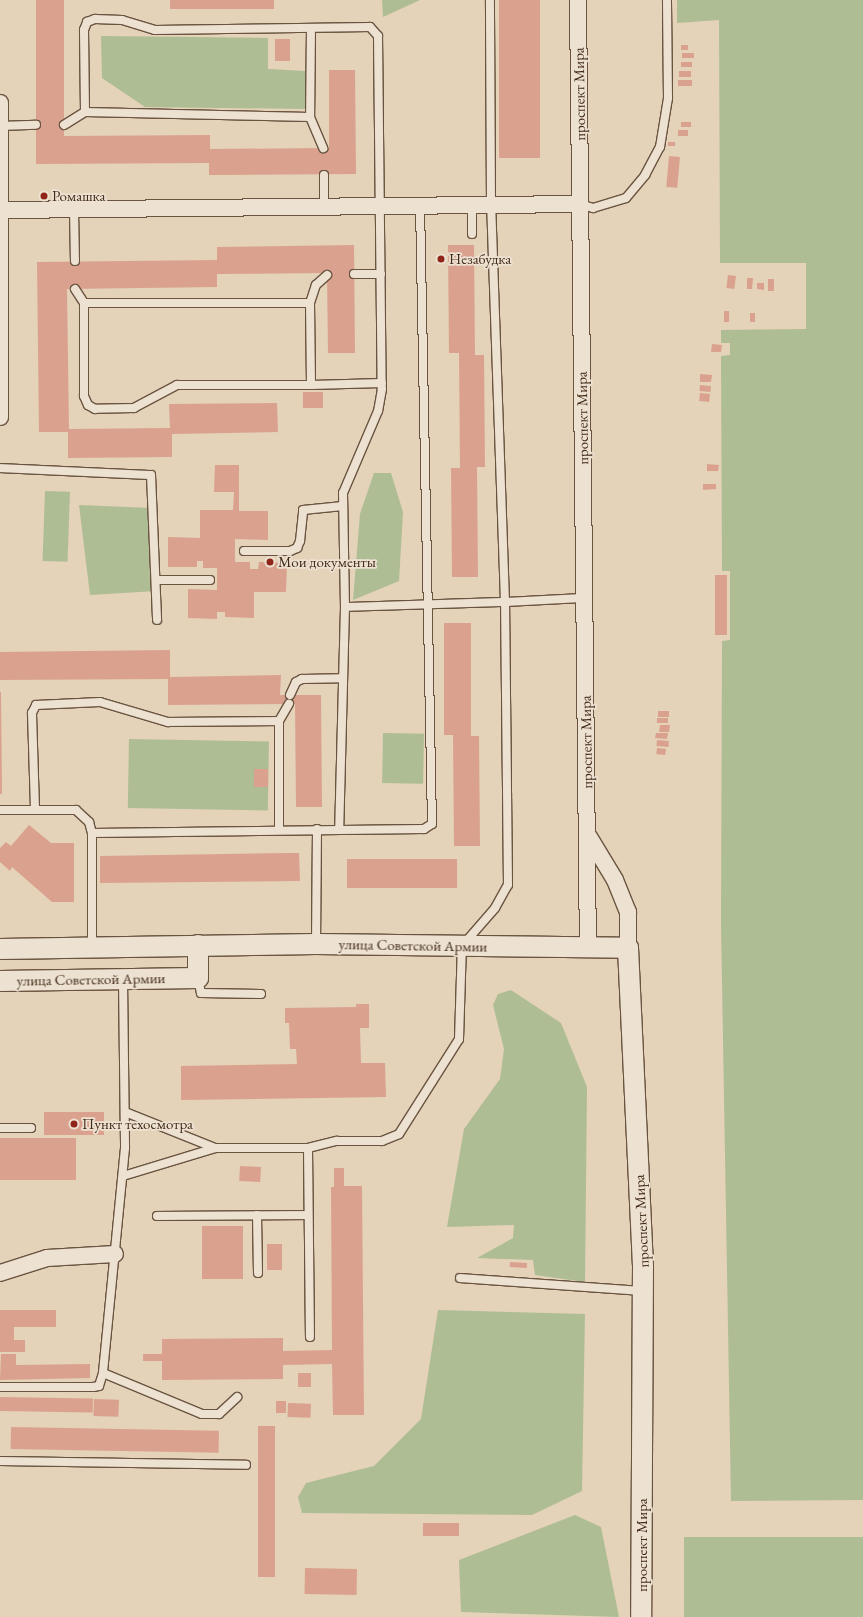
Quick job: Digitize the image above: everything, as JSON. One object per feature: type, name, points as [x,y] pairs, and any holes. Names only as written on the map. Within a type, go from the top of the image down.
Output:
[{"type":"street","name":"проспект Мира","points":[[578,0],[583,598],[588,836],[588,948]]},
{"type":"street","points":[[0,103],[0,417]]},
{"type":"street","points":[[1,210],[580,204]]},
{"type":"street","name":"проспект Мира","points":[[588,836],[615,880],[628,912],[628,948],[643,1291],[641,1617]]},
{"type":"street","name":"улица Советской Армии","points":[[0,949],[92,946],[316,944],[628,948]]},
{"type":"street","points":[[198,945],[198,978]]},
{"type":"street","name":"улица Советской Армии","points":[[0,981],[198,978]]},
{"type":"street","points":[[0,1274],[47,1258],[115,1254]]},
{"type":"lane","points":[[123,1176],[216,1148],[308,1148],[337,1141],[382,1141],[399,1134],[459,1039],[462,946],[495,908],[508,885],[505,602],[491,204],[490,0]]},
{"type":"lane","points":[[580,204],[593,208],[626,198],[645,175],[660,147],[668,98],[667,0]]},
{"type":"lane","points":[[85,112],[84,30],[87,22],[112,19],[155,30],[311,28],[376,29],[382,383],[378,411],[347,477],[343,506],[345,607],[340,678],[339,829]]},
{"type":"lane","points":[[311,28],[310,117],[323,148]]},
{"type":"lane","points":[[64,125],[85,112],[310,117]]},
{"type":"lane","points":[[0,126],[36,125]]},
{"type":"lane","points":[[324,174],[324,207]]},
{"type":"lane","points":[[472,205],[472,234]]},
{"type":"lane","points":[[92,833],[280,829],[424,829],[432,824],[435,816],[425,604],[420,206]]},
{"type":"lane","points":[[74,210],[75,261]]},
{"type":"lane","points":[[354,274],[381,274]]},
{"type":"lane","points":[[311,384],[310,303],[316,285],[327,275]]},
{"type":"lane","points":[[75,289],[84,303],[84,396],[88,405],[95,409],[134,408],[177,385],[382,383]]},
{"type":"lane","points":[[84,303],[310,303]]},
{"type":"lane","points":[[0,468],[151,475],[157,620]]},
{"type":"lane","points":[[244,551],[290,551],[300,541],[303,510],[343,506]]},
{"type":"lane","points":[[156,580],[210,580]]},
{"type":"lane","points":[[345,607],[583,598]]},
{"type":"lane","points":[[290,695],[296,682],[302,679],[340,678]]},
{"type":"lane","points":[[35,809],[32,713],[36,705],[100,702],[168,722],[279,721]]},
{"type":"lane","points":[[280,829],[279,721],[290,704]]},
{"type":"lane","points":[[0,810],[76,810],[89,822],[92,833],[92,946]]},
{"type":"lane","points":[[316,944],[317,829]]},
{"type":"lane","points":[[198,978],[201,993],[261,994]]},
{"type":"lane","points":[[0,1387],[93,1387],[99,1386],[103,1373],[123,1176],[125,1112],[122,979]]},
{"type":"lane","points":[[125,1112],[216,1148]]},
{"type":"lane","points":[[0,1128],[31,1128]]},
{"type":"lane","points":[[308,1148],[310,1337]]},
{"type":"lane","points":[[257,1215],[258,1274]]},
{"type":"lane","points":[[157,1216],[308,1215]]},
{"type":"lane","points":[[460,1278],[643,1291]]},
{"type":"lane","points":[[103,1373],[202,1414],[219,1414],[237,1397]]},
{"type":"lane","points":[[0,1461],[246,1465]]},
{"type":"green space","points":[[382,0],[420,0],[383,17]]},
{"type":"green space","points":[[677,0],[863,0],[863,1500],[731,1501],[721,924],[722,641],[730,640],[730,571],[722,571],[721,356],[730,355],[730,343],[721,343],[721,330],[806,329],[806,263],[720,263],[719,20],[677,23]]},
{"type":"green space","points":[[101,36],[268,38],[268,69],[305,71],[305,109],[145,107],[102,78]]},
{"type":"green space","points":[[374,473],[391,473],[403,512],[399,581],[353,600],[360,514]]},
{"type":"green space","points":[[45,491],[70,492],[68,562],[43,561]]},
{"type":"green space","points":[[79,505],[153,508],[156,591],[90,595]]},
{"type":"green space","points":[[383,733],[424,734],[423,784],[382,783]]},
{"type":"green space","points":[[129,739],[269,741],[268,810],[128,808]]},
{"type":"green space","points":[[511,990],[561,1023],[587,1087],[585,1282],[535,1275],[533,1260],[477,1258],[513,1238],[514,1225],[447,1227],[464,1129],[500,1079],[504,1049],[493,1005],[498,994]]},
{"type":"green space","points":[[438,1310],[585,1314],[582,1491],[532,1515],[302,1513],[298,1497],[306,1483],[374,1466],[421,1419]]},
{"type":"green space","points":[[575,1515],[601,1527],[619,1617],[461,1612],[459,1560]]},
{"type":"green space","points":[[684,1537],[863,1537],[863,1617],[684,1617]]},
{"type":"building","points":[[36,0],[64,0],[64,136],[210,135],[210,149],[329,148],[329,70],[355,70],[356,174],[209,175],[209,163],[36,164]]},
{"type":"building","points":[[170,0],[274,0],[274,9],[170,9]]},
{"type":"building","points":[[499,0],[540,0],[540,158],[499,158]]},
{"type":"building","points":[[275,39],[290,39],[290,61],[275,61]]},
{"type":"building","points":[[681,45],[688,45],[688,50],[681,50]]},
{"type":"building","points":[[682,53],[694,53],[694,58],[682,58]]},
{"type":"building","points":[[681,62],[692,62],[692,67],[681,67]]},
{"type":"building","points":[[679,71],[691,71],[691,77],[679,77]]},
{"type":"building","points":[[678,80],[692,80],[692,86],[678,86]]},
{"type":"building","points":[[681,122],[691,122],[691,127],[681,127]]},
{"type":"building","points":[[678,130],[688,130],[688,136],[678,136]]},
{"type":"building","points":[[668,142],[675,142],[675,146],[668,146]]},
{"type":"building","points":[[669,156],[680,157],[677,188],[666,187]]},
{"type":"building","points":[[354,245],[355,353],[328,353],[327,273],[217,274],[217,287],[67,289],[69,429],[170,428],[169,404],[277,403],[278,432],[172,434],[172,457],[68,458],[68,432],[39,432],[37,262],[217,260],[217,247]]},
{"type":"building","points":[[448,245],[474,245],[475,355],[484,355],[485,467],[477,467],[478,577],[452,577],[451,468],[460,468],[459,353],[449,353]]},
{"type":"building","points":[[728,275],[736,276],[734,289],[726,288]]},
{"type":"building","points":[[747,278],[753,278],[752,289],[747,289]]},
{"type":"building","points":[[768,279],[774,279],[774,291],[768,291]]},
{"type":"building","points":[[757,283],[764,283],[764,290],[757,289]]},
{"type":"building","points":[[724,311],[729,311],[729,322],[724,322]]},
{"type":"building","points":[[750,313],[755,313],[755,322],[750,322]]},
{"type":"building","points":[[712,344],[722,345],[721,352],[711,352]]},
{"type":"building","points":[[700,374],[712,375],[711,382],[700,382]]},
{"type":"building","points":[[700,385],[711,386],[710,392],[699,391]]},
{"type":"building","points":[[303,392],[323,392],[323,408],[303,408]]},
{"type":"building","points":[[700,393],[710,394],[709,402],[699,401]]},
{"type":"building","points":[[707,464],[719,465],[718,471],[707,471]]},
{"type":"building","points":[[215,465],[239,465],[239,511],[268,511],[268,540],[235,539],[235,562],[250,562],[250,569],[258,569],[259,562],[287,563],[286,592],[254,592],[254,618],[225,617],[225,612],[217,612],[217,619],[188,618],[188,589],[217,590],[217,568],[203,568],[203,561],[197,561],[197,567],[168,567],[168,537],[200,538],[200,510],[233,510],[234,492],[214,492]]},
{"type":"building","points":[[703,484],[716,484],[716,489],[703,490]]},
{"type":"building","points":[[715,575],[727,575],[727,635],[715,635]]},
{"type":"building","points":[[444,623],[471,623],[471,736],[479,736],[480,846],[454,846],[453,735],[444,735]]},
{"type":"building","points":[[170,650],[170,677],[281,675],[280,695],[321,695],[322,807],[296,807],[295,704],[168,705],[168,679],[0,680],[0,652]]},
{"type":"building","points":[[1,692],[2,794],[0,794]]},
{"type":"building","points":[[658,711],[669,711],[669,717],[658,717]]},
{"type":"building","points":[[657,718],[668,718],[668,723],[657,723]]},
{"type":"building","points":[[660,725],[670,725],[669,732],[659,732]]},
{"type":"building","points":[[656,733],[668,733],[667,739],[655,738]]},
{"type":"building","points":[[657,740],[669,741],[668,747],[656,746]]},
{"type":"building","points":[[657,748],[666,749],[665,755],[656,754]]},
{"type":"building","points":[[254,769],[268,769],[268,787],[254,787]]},
{"type":"building","points":[[29,825],[51,843],[74,843],[74,902],[52,902],[12,867],[10,871],[0,862],[0,848],[6,842],[11,846]]},
{"type":"building","points":[[299,853],[300,881],[100,883],[100,856]]},
{"type":"building","points":[[347,859],[457,859],[457,888],[347,888]]},
{"type":"building","points":[[356,1004],[369,1004],[369,1028],[360,1028],[361,1063],[385,1063],[386,1097],[181,1100],[181,1066],[297,1064],[296,1049],[290,1049],[289,1023],[285,1023],[285,1008],[356,1007]]},
{"type":"building","name":"Пункт техосмотра","points":[[44,1112],[104,1112],[104,1135],[44,1135]]},
{"type":"building","points":[[0,1138],[76,1138],[76,1180],[0,1180]]},
{"type":"building","points":[[240,1166],[261,1167],[260,1182],[239,1181]]},
{"type":"building","points":[[334,1168],[344,1168],[344,1186],[362,1186],[364,1415],[333,1415],[332,1364],[283,1365],[283,1379],[162,1380],[162,1361],[143,1361],[143,1354],[162,1354],[162,1339],[283,1338],[283,1351],[332,1350],[331,1187],[334,1187]]},
{"type":"building","points":[[202,1226],[243,1226],[243,1279],[202,1279]]},
{"type":"building","points":[[267,1244],[282,1244],[282,1270],[267,1270]]},
{"type":"building","points":[[510,1262],[527,1263],[527,1268],[510,1267]]},
{"type":"building","points":[[0,1310],[56,1310],[56,1327],[14,1327],[14,1340],[25,1340],[25,1352],[0,1352]]},
{"type":"building","points":[[1,1354],[16,1354],[16,1365],[90,1364],[90,1378],[0,1380]]},
{"type":"building","points":[[298,1373],[311,1373],[311,1387],[298,1387]]},
{"type":"building","points":[[0,1397],[93,1399],[93,1413],[0,1411]]},
{"type":"building","points":[[94,1399],[119,1400],[118,1417],[93,1416]]},
{"type":"building","points":[[276,1401],[286,1401],[286,1413],[276,1413]]},
{"type":"building","points":[[288,1403],[311,1404],[310,1418],[288,1417]]},
{"type":"building","points":[[258,1426],[275,1426],[275,1577],[258,1577]]},
{"type":"building","points":[[11,1427],[219,1431],[219,1453],[11,1449]]},
{"type":"building","points":[[423,1523],[459,1523],[459,1536],[423,1536]]},
{"type":"building","points":[[305,1568],[357,1569],[357,1595],[305,1594]]},
{"type":"place","name":"Ромашка","points":[[44,196]]},
{"type":"place","name":"Незабудка","points":[[441,259]]},
{"type":"place","name":"Мои документы","points":[[270,562]]},
{"type":"place","name":"Пункт техосмотра","points":[[74,1124]]}]
